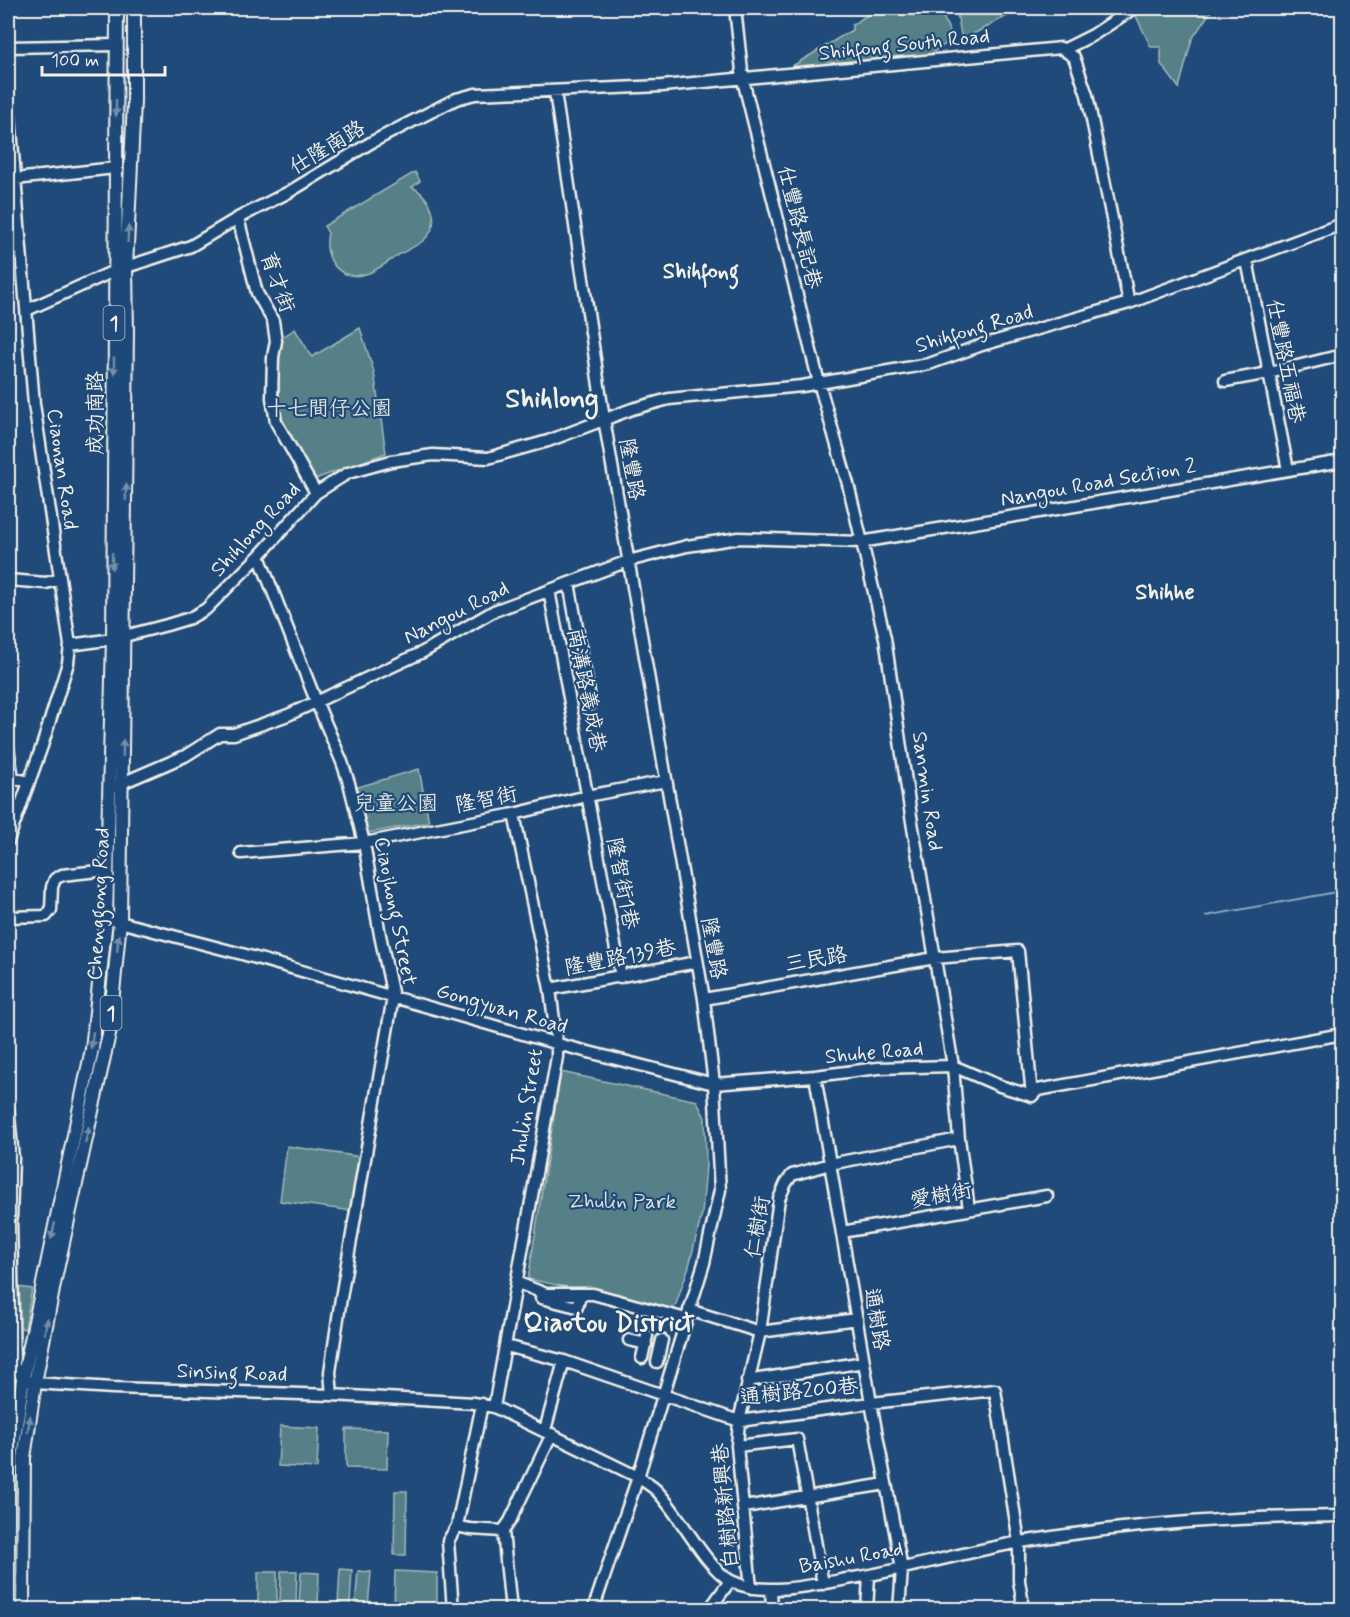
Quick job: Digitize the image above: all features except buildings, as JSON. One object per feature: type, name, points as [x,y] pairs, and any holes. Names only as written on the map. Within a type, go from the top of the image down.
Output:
[{"type":"main road","name":"成功南路","points":[[117,8],[116,168],[120,269],[127,343],[118,637]]},
{"type":"main road","name":"成功南路","points":[[120,269],[134,102],[134,8]]},
{"type":"main road","name":"Chenggong Road","points":[[35,1383],[55,1279],[109,1034],[120,921],[123,782],[118,637]]},
{"type":"main road","name":"Chenggong Road","points":[[23,1379],[92,1049],[106,920],[109,788],[118,637]]},
{"type":"main road","name":"1","points":[[10,1610],[9,1465],[23,1379]]},
{"type":"main road","name":"1","points":[[23,1610],[23,1466],[35,1383]]},
{"type":"street","name":"仕豐路長記巷","points":[[735,8],[743,80],[819,383]]},
{"type":"street","points":[[1129,303],[1087,95],[1078,64],[1065,49],[1104,29],[1134,8]]},
{"type":"street","points":[[8,47],[116,45]]},
{"type":"street","name":"Shihfong South Road","points":[[555,92],[743,80],[1052,48],[1065,49]]},
{"type":"street","name":"仕隆南路","points":[[27,310],[120,269],[191,246],[238,218],[289,192],[372,142],[456,99],[475,94],[555,92]]},
{"type":"street","name":"隆豐路","points":[[555,92],[604,419],[704,999],[714,1084],[720,1190],[704,1263],[638,1477],[593,1610]]},
{"type":"street","name":"Ciaonan Road","points":[[8,93],[15,179],[13,218],[27,310],[34,404],[70,645],[65,672],[8,841]]},
{"type":"street","points":[[15,179],[116,168]]},
{"type":"street","name":"育才街","points":[[238,218],[257,293],[273,321],[276,341],[273,357],[272,398],[276,422],[316,493]]},
{"type":"street","name":"Shihfong Road","points":[[604,419],[669,399],[762,391],[929,364],[982,345],[1129,303],[1342,224]]},
{"type":"street","name":"仕豐路五福巷","points":[[1246,260],[1288,470]]},
{"type":"street","points":[[1225,381],[1342,355]]},
{"type":"street","name":"Sanmin Road","points":[[819,383],[840,452],[885,638],[911,816],[953,1065],[959,1139],[969,1209]]},
{"type":"street","name":"Shihlong Road","points":[[70,645],[118,637],[167,625],[190,618],[206,609],[259,556],[316,493],[348,472],[391,461],[433,455],[488,458],[548,441],[604,419]]},
{"type":"street","name":"Nangou Road Section 2","points":[[861,542],[1342,461]]},
{"type":"street","name":"Nangou Road","points":[[109,788],[185,756],[220,734],[234,734],[288,715],[423,652],[494,611],[628,561],[687,546],[739,538],[861,542]]},
{"type":"street","name":"Ciaojhong Street","points":[[259,556],[342,762],[364,843],[393,997],[341,1298],[330,1372],[332,1395]]},
{"type":"street","points":[[8,580],[46,584],[60,579]]},
{"type":"street","points":[[569,583],[591,704]]},
{"type":"street","name":"南溝路義成巷","points":[[549,590],[587,796]]},
{"type":"street","points":[[8,748],[13,778],[29,782]]},
{"type":"street","name":"隆智街","points":[[241,853],[364,843],[666,781]]},
{"type":"street","name":"隆智街1巷","points":[[587,796],[621,977]]},
{"type":"street","name":"Jhulin Street","points":[[494,1407],[557,1057],[550,989],[514,814]]},
{"type":"street","points":[[8,917],[46,916],[51,910],[52,887],[56,879],[62,875],[107,870]]},
{"type":"street","name":"Gongyuan Road","points":[[106,920],[120,921],[557,1044],[714,1084]]},
{"type":"street","name":"三民路","points":[[704,999],[935,958],[1018,951],[1032,1096]]},
{"type":"street","name":"隆豐路139巷","points":[[550,989],[697,962]]},
{"type":"street","points":[[1032,1096],[1038,1090],[1342,1034]]},
{"type":"street","name":"Shuhe Road","points":[[714,1084],[815,1076],[878,1068],[953,1065],[1000,1086],[1032,1096]]},
{"type":"street","name":"通樹路","points":[[815,1076],[902,1569],[899,1610]]},
{"type":"street","points":[[8,1106],[14,1158],[11,1219],[14,1366],[23,1379]]},
{"type":"street","name":"仁樹街","points":[[739,1421],[760,1332],[779,1199],[792,1175],[830,1164],[959,1139]]},
{"type":"street","name":"愛樹街","points":[[842,1232],[1047,1196]]},
{"type":"street","points":[[517,1286],[577,1307],[580,1296]]},
{"type":"street","points":[[546,1297],[593,1294],[760,1332],[857,1319]]},
{"type":"street","points":[[629,1340],[646,1340],[642,1358]]},
{"type":"street","points":[[657,1362],[662,1340]]},
{"type":"street","name":"通樹路200巷","points":[[506,1346],[564,1361],[739,1421],[871,1403],[995,1390],[1019,1542]]},
{"type":"street","points":[[511,1610],[503,1531],[510,1521],[549,1432],[564,1361]]},
{"type":"street","points":[[747,1381],[864,1362]]},
{"type":"street","name":"Sinsing Road","points":[[23,1379],[35,1383],[112,1388],[428,1400]]},
{"type":"street","name":"Baishu Road","points":[[428,1400],[494,1407],[638,1477],[656,1490],[716,1568],[730,1581],[751,1588],[771,1589],[823,1584],[902,1569],[1019,1542],[1100,1530],[1181,1523],[1342,1516]]},
{"type":"street","points":[[453,1610],[448,1541],[457,1526],[482,1404]]},
{"type":"street","name":"白樹路新興巷","points":[[739,1421],[737,1446],[751,1588]]},
{"type":"street","points":[[737,1446],[797,1439],[823,1584]]},
{"type":"street","points":[[9,1465],[23,1466]]},
{"type":"street","points":[[744,1507],[886,1484]]},
{"type":"street","points":[[457,1526],[503,1531]]},
{"type":"street","points":[[1019,1542],[1019,1581],[1022,1598],[1020,1610]]},
{"type":"street","points":[[867,1610],[869,1576]]},
{"type":"street","points":[[709,1610],[730,1581]]},
{"type":"street","points":[[771,1589],[772,1610]]},
{"type":"green space","points":[[878,8],[937,8],[953,39],[923,59],[789,68],[852,30],[852,25]]},
{"type":"green space","points":[[952,8],[1022,8],[962,40],[957,13]]},
{"type":"green space","points":[[1143,8],[1213,8],[1192,39],[1179,88],[1161,64],[1161,47],[1151,47],[1136,16]]},
{"type":"green space","points":[[415,172],[420,181],[412,187],[425,197],[434,218],[430,233],[421,242],[369,273],[359,276],[350,275],[335,267],[328,252],[328,233],[324,226]]},
{"type":"green space","name":"十七間仔公園","points":[[360,328],[374,372],[386,453],[315,479],[280,424],[278,354],[280,339],[295,329],[312,357]]},
{"type":"green space","name":"兒童公園","points":[[419,769],[429,822],[368,833],[355,788]]},
{"type":"green space","name":"Zhulin Park","points":[[561,1072],[697,1101],[705,1118],[706,1166],[702,1214],[689,1266],[674,1310],[528,1279]]},
{"type":"green space","points":[[287,1146],[361,1157],[352,1211],[280,1201]]},
{"type":"green space","points":[[18,1287],[32,1289],[25,1329],[17,1327]]},
{"type":"green space","points":[[280,1426],[319,1428],[317,1468],[278,1466]]},
{"type":"green space","points":[[346,1429],[388,1430],[387,1469],[346,1468]]},
{"type":"green space","points":[[395,1491],[407,1491],[406,1555],[394,1555]]},
{"type":"green space","points":[[340,1569],[352,1570],[350,1605],[338,1604]]},
{"type":"green space","points":[[281,1571],[297,1571],[296,1604],[299,1604],[301,1572],[319,1573],[318,1607],[350,1609],[256,1609],[258,1607],[258,1572],[277,1572],[277,1601],[280,1602]]},
{"type":"green space","points":[[358,1571],[371,1572],[368,1607],[355,1606]]},
{"type":"green space","points":[[395,1571],[437,1573],[437,1609],[394,1609]]},
{"type":"waterway","points":[[1206,916],[1342,891]]},
{"type":"district","name":"Shihfong","points":[[701,270]]},
{"type":"district","name":"Shihlong","points":[[552,398]]},
{"type":"district","name":"Shihhe","points":[[1165,591]]},
{"type":"district","name":"Qiaotou District","points":[[609,1322]]}]
